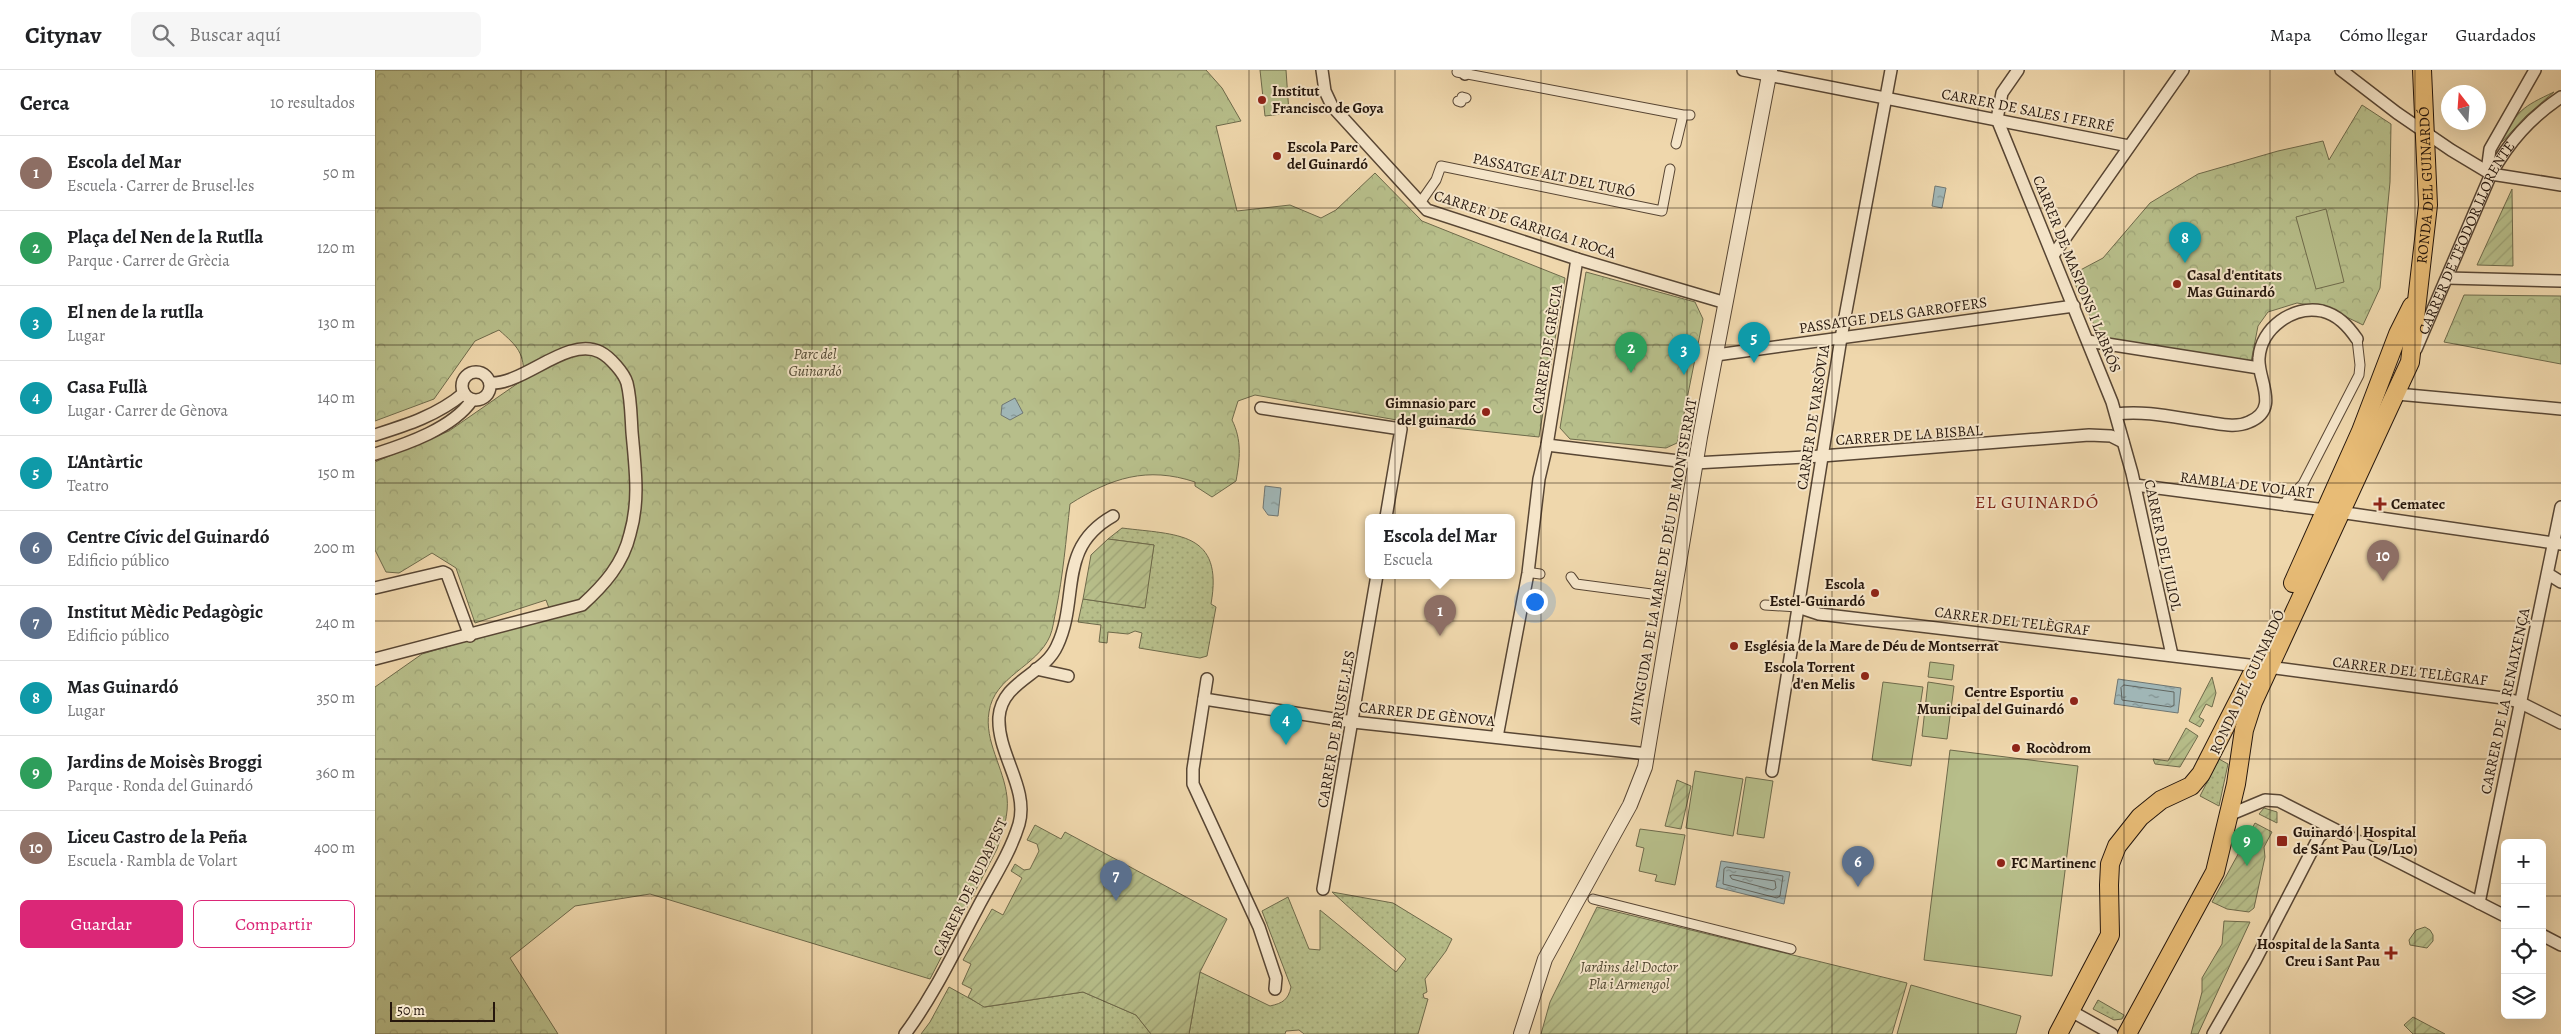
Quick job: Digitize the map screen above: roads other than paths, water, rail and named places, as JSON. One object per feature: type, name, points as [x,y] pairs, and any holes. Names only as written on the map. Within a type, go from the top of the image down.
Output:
[{"type":"main road","name":"RONDA DEL GUINARDÓ","points":[[2411,362],[2416,299],[2428,205],[2422,70]]},
{"type":"main road","name":"RONDA DEL GUINARDÓ","points":[[2058,1034],[2110,936],[2109,885],[2111,864],[2117,846],[2140,817],[2161,800],[2191,786],[2201,774],[2262,666],[2332,511],[2398,334],[2416,299]]},
{"type":"main road","name":"CARRER DE TEODOR LLORENTE","points":[[2397,394],[2411,362]]},
{"type":"main road","name":"RONDA DEL GUINARDÓ","points":[[2332,511],[2397,394]]},
{"type":"main road","name":"RONDA DEL GUINARDÓ","points":[[2127,1034],[2215,872],[2229,815],[2247,719],[2262,666]]},
{"type":"street","name":"CARRER DE GARRIGA I ROCA","points":[[1322,70],[1325,91],[1332,106],[1427,210],[1577,259],[1726,303]]},
{"type":"street","name":"CARRER DE SALES I FERRÉ","points":[[1743,70],[1770,72],[1885,98],[2129,146]]},
{"type":"street","name":"CARRER DE VARSÒVIA","points":[[1772,770],[1841,338],[1891,70]]},
{"type":"street","points":[[1997,119],[2002,93],[2018,70]]},
{"type":"street","points":[[2054,254],[2183,70]]},
{"type":"street","points":[[2341,70],[2353,74],[2425,132],[2491,174],[2561,185]]},
{"type":"street","points":[[2491,174],[2488,164],[2490,149],[2535,70]]},
{"type":"street","points":[[1463,72],[1686,115],[1675,144]]},
{"type":"street","name":"AVINGUDA DE LA MARE DE DÉU DE MONTSERRAT","points":[[1521,1034],[1543,963],[1630,805],[1640,782],[1648,754],[1695,463],[1770,72]]},
{"type":"street","name":"CARRER DE TEODOR LLORENTE","points":[[2411,362],[2491,174],[2505,150],[2525,126],[2561,98]]},
{"type":"street","name":"CARRER DE MASPONS I LABRÓS","points":[[1997,119],[2054,254],[2088,341],[2116,414],[2123,442]]},
{"type":"street","name":"PASSATGE ALT DEL TURÓ","points":[[1420,203],[1436,180],[1441,166],[1662,211],[1670,169]]},
{"type":"street","name":"CARRER DE GRÈCIA","points":[[1497,737],[1528,573],[1539,479],[1547,445],[1577,259]]},
{"type":"street","points":[[2447,278],[2561,281]]},
{"type":"street","name":"PASSATGE DELS GARROFERS","points":[[1716,355],[2074,306]]},
{"type":"street","points":[[2116,414],[2140,412],[2233,425],[2249,422],[2261,411],[2267,394],[2259,368],[2260,351],[2266,337],[2281,320],[2294,313],[2308,309],[2328,313],[2346,325],[2357,339],[2361,365],[2359,375],[2303,484],[2287,500],[2285,506]]},
{"type":"street","points":[[2088,341],[2259,368]]},
{"type":"street","points":[[375,454],[449,423],[466,409],[468,396],[463,382],[471,372],[483,373],[491,383],[503,384],[550,359],[585,348],[600,352],[611,360],[627,382],[637,494],[630,535],[621,559],[605,584],[582,605],[470,636],[375,659]]},
{"type":"street","points":[[375,435],[419,421],[468,396],[486,397],[491,383]]},
{"type":"street","points":[[2397,394],[2561,409]]},
{"type":"street","points":[[1261,408],[1401,429],[1387,514]]},
{"type":"street","name":"CARRER DE LA BISBAL","points":[[1547,445],[1695,463],[1822,456],[2089,435],[2111,436],[2123,442]]},
{"type":"street","name":"CARRER DEL JULIOL","points":[[2123,442],[2135,485],[2172,655]]},
{"type":"street","name":"RAMBLA DE VOLART","points":[[2135,485],[2558,544]]},
{"type":"street","name":"CARRER DE LA RENAIXENÇA","points":[[2479,903],[2519,702],[2548,574],[2558,544],[2561,506]]},
{"type":"street","name":"CARRER DE BUDAPEST","points":[[905,1034],[928,1003],[1016,833],[1021,806],[1001,736],[999,719],[1004,700],[1013,688],[1047,662],[1058,644],[1075,561],[1082,544],[1093,530],[1113,516]]},
{"type":"street","points":[[375,588],[443,572],[447,574],[470,636]]},
{"type":"street","points":[[2548,574],[2561,582]]},
{"type":"street","points":[[1571,577],[1576,584],[1659,595]]},
{"type":"street","name":"CARRER DE BRUSEL·LES","points":[[1323,889],[1376,579]]},
{"type":"street","name":"CARRER DEL TELÈGRAF","points":[[1765,605],[1798,607],[1819,614],[2172,655],[2484,695],[2519,702],[2561,723]]},
{"type":"street","points":[[1036,669],[1069,676]]},
{"type":"street","points":[[1207,679],[1193,769],[1193,784],[1259,927],[1276,978],[1275,989]]},
{"type":"street","name":"CARRER DE GÈNOVA","points":[[1203,699],[1353,722],[1648,754]]},
{"type":"street","points":[[2229,815],[2265,800],[2274,800],[2501,914]]},
{"type":"street","points":[[2213,1034],[2255,961],[2319,837],[2329,828]]},
{"type":"street","points":[[1593,899],[1791,949]]},
{"type":"street","points":[[2546,937],[2561,945]]},
{"type":"street","points":[[2071,1011],[2112,1034]]},
{"type":"water","points":[[1935,186],[1946,188],[1942,208],[1932,206]]},
{"type":"water","points":[[1015,398],[1023,413],[1010,420],[1001,415],[1002,405]]},
{"type":"water","points":[[1265,486],[1281,488],[1278,516],[1268,515],[1263,508]]},
{"type":"water","points":[[2118,679],[2181,688],[2178,713],[2114,704]]},
{"type":"water","points":[[1721,861],[1790,872],[1784,904],[1716,887]]},
{"type":"place","name":"Institut Francisco de Goya","points":[[1262,100]]},
{"type":"place","name":"Escola Parc del Guinardó","points":[[1277,156]]},
{"type":"place","name":"Mas Guinardó","points":[[2185,263]]},
{"type":"place","name":"Casal d'entitats Mas Guinardó","points":[[2177,284]]},
{"type":"place","name":"L'Antàrtic","points":[[1754,363]]},
{"type":"place","name":"Plaça del Nen de la Rutlla","points":[[1631,373]]},
{"type":"place","name":"El nen de la rutlla","points":[[1684,375]]},
{"type":"place","name":"Gimnasio parc del guinardó","points":[[1486,412]]},
{"type":"place","name":"Cematec","points":[[2380,504]]},
{"type":"place","name":"Liceu Castro de la Peña","points":[[2383,581]]},
{"type":"place","name":"Escola Estel-Guinardó","points":[[1875,593]]},
{"type":"place","name":"Escola del Mar","points":[[1440,636]]},
{"type":"place","name":"Església de la Mare de Déu de Montserrat","points":[[1734,646]]},
{"type":"place","name":"Escola Torrent d'en Melis","points":[[1865,676]]},
{"type":"place","name":"Centre Esportiu Municipal del Guinardó","points":[[2074,701]]},
{"type":"place","name":"Casa Fullà","points":[[1286,745]]},
{"type":"place","name":"Rocòdrom","points":[[2016,748]]},
{"type":"place","name":"Guinardó | Hospital de Sant Pau (L9/L10)","points":[[2282,841]]},
{"type":"place","name":"FC Martinenc","points":[[2001,863]]},
{"type":"place","name":"Jardins de Moisès Broggi","points":[[2247,866]]},
{"type":"place","name":"Centre Cívic del Guinardó","points":[[1858,887]]},
{"type":"place","name":"Institut Mèdic Pedagògic","points":[[1116,901]]},
{"type":"place","name":"Hospital de la Santa Creu i Sant Pau","points":[[2391,953]]},
{"type":"district","name":"EL GUINARDÓ","points":[[2037,502]]},
{"type":"park label","name":"Parc del Guinardó","points":[[815,362]]},
{"type":"park label","name":"Jardins del Doctor Pla i Armengol","points":[[1629,976]]}]
